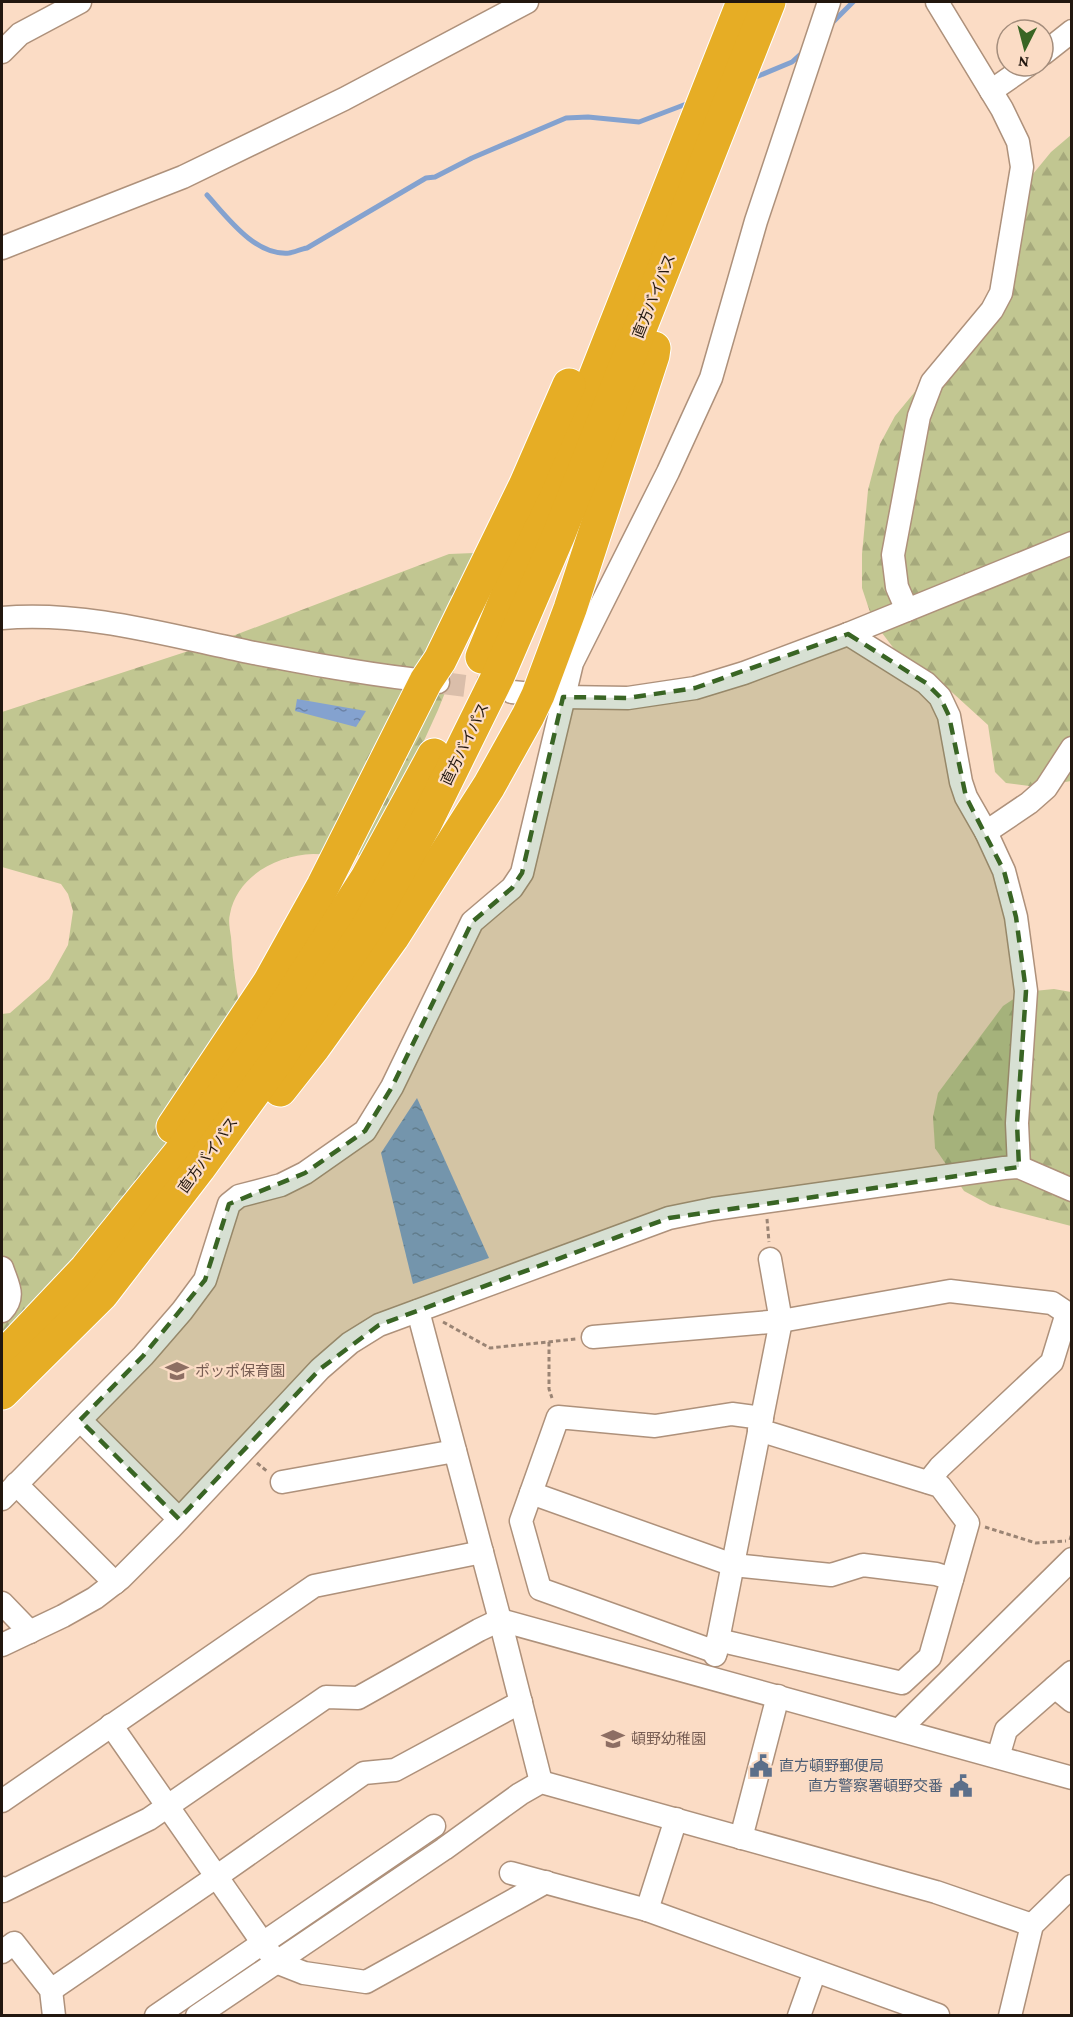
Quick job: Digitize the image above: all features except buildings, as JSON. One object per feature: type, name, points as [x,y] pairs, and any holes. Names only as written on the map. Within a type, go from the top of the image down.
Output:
[{"type":"highway","name":"直方バイパス","points":[[649,274],[743,2]]},
{"type":"highway","name":"直方バイパス","points":[[2,1393],[94,1281],[180,1154],[264,1038],[367,878],[413,796],[468,689],[542,511],[649,274],[706,158],[769,2]]},
{"type":"highway","points":[[94,1281],[108,1223],[268,983],[434,682],[440,660],[525,486],[594,330],[649,274]]},
{"type":"highway","points":[[94,1281],[145,1257],[314,1047],[392,938],[489,786],[538,695],[570,609],[653,356],[649,274]]},
{"type":"highway","name":"直方バイパス","points":[[2,1358],[94,1281]]},
{"type":"street","points":[[2,52],[20,34],[80,2]]},
{"type":"street","points":[[2,248],[183,177],[344,99],[527,2]]},
{"type":"street","points":[[115,1583],[9,1491],[143,1356],[205,1280],[229,1204],[239,1196],[281,1185],[305,1173],[364,1131],[392,1088],[472,922],[512,888],[522,873],[538,695],[572,663],[668,472],[711,378],[756,221],[829,2]]},
{"type":"street","points":[[907,610],[897,586],[893,555],[919,416],[932,382],[992,310],[1001,293],[1022,167],[1018,142],[1002,109],[937,2]]},
{"type":"street","points":[[1055,44],[1071,31]]},
{"type":"street","points":[[991,91],[1010,78]]},
{"type":"street","points":[[538,695],[628,698],[695,688],[744,673],[848,634],[1071,543]]},
{"type":"street","points":[[2,618],[22,616],[82,619],[122,624],[249,652],[356,672],[434,682]]},
{"type":"street","points":[[848,634],[926,683],[940,697],[949,716],[961,782],[966,797],[986,832],[1004,871],[1016,917],[1026,991],[1017,1123],[1019,1167]]},
{"type":"street","points":[[986,832],[1029,803],[1046,788],[1071,748]]},
{"type":"street","points":[[2,1645],[63,1616],[95,1598],[115,1583],[179,1520],[320,1369],[350,1343],[379,1325],[428,1315],[669,1218],[1004,1168],[1019,1167],[1071,1190]]},
{"type":"street","points":[[711,1677],[781,1321],[770,1259]]},
{"type":"street","points":[[2,1268],[10,1293],[9,1303],[2,1311]]},
{"type":"street","points":[[593,1337],[781,1321],[950,1291],[1052,1303],[1066,1313],[1052,1362],[940,1467],[928,1482]]},
{"type":"street","points":[[428,1315],[455,1451],[541,1782]]},
{"type":"street","points":[[732,1414],[940,1486],[968,1523],[930,1657],[902,1683],[717,1646],[540,1589],[521,1521],[558,1417],[655,1426],[732,1414]]},
{"type":"street","points":[[80,1420],[179,1520]]},
{"type":"street","points":[[282,1482],[455,1451]]},
{"type":"street","points":[[531,1493],[733,1565],[831,1575],[863,1565],[936,1574],[952,1579]]},
{"type":"street","points":[[2,1800],[314,1586],[482,1552]]},
{"type":"street","points":[[900,1729],[1071,1559]]},
{"type":"street","points":[[2,1603],[30,1632]]},
{"type":"street","points":[[2,1888],[3,1891],[149,1819],[326,1697],[358,1698],[500,1620],[778,1695],[1071,1778]]},
{"type":"street","points":[[998,1757],[1006,1730],[1066,1687]]},
{"type":"street","points":[[741,1838],[778,1695]]},
{"type":"street","points":[[51,1990],[364,1773],[395,1770],[521,1702]]},
{"type":"street","points":[[111,1725],[276,1962],[304,1973],[366,1982],[546,1882]]},
{"type":"street","points":[[206,2013],[276,1962],[444,1849],[519,1794],[541,1782],[936,1892],[1032,1925]]},
{"type":"street","points":[[647,1910],[675,1820]]},
{"type":"street","points":[[156,2016],[261,1942],[434,1826]]},
{"type":"street","points":[[511,1873],[647,1910],[938,2015]]},
{"type":"street","points":[[1010,2016],[1032,1925],[1071,1886]]},
{"type":"street","points":[[2,1952],[14,1943],[51,1990],[54,2016]]},
{"type":"street","points":[[799,2016],[815,1971]]},
{"type":"path","points":[[765,1202],[770,1259]]},
{"type":"path","points":[[428,1315],[490,1348],[593,1337]]},
{"type":"path","points":[[549,1342],[549,1389],[558,1417]]},
{"type":"path","points":[[242,1452],[282,1482]]},
{"type":"path","points":[[968,1523],[1036,1543],[1070,1540],[1071,1533]]},
{"type":"highlighted area","points":[[848,634],[926,683],[940,697],[949,716],[966,797],[1004,871],[1016,917],[1026,991],[1017,1123],[1019,1167],[669,1218],[379,1325],[320,1369],[179,1519],[80,1420],[143,1356],[205,1280],[229,1204],[305,1173],[365,1131],[392,1087],[472,922],[512,888],[522,873],[563,697],[628,698],[695,688]]},
{"type":"green space","points":[[1071,135],[1071,781],[1037,787],[1006,783],[995,772],[988,725],[944,685],[898,654],[873,621],[862,588],[862,554],[868,490],[880,444],[895,416],[974,320],[1004,273],[1022,204],[1033,174],[1051,152]]},
{"type":"green space","points":[[474,553],[480,560],[483,599],[438,710],[375,848],[353,856],[313,854],[286,858],[261,870],[241,889],[234,901],[229,923],[244,1033],[2,1401],[2,1014],[10,1013],[49,979],[68,945],[73,911],[68,894],[61,884],[2,867],[2,712],[222,640],[449,554]]},
{"type":"green space","points":[[1054,989],[1071,992],[1071,1226],[990,1205],[964,1191],[935,1148],[933,1117],[938,1093],[1003,1006],[1024,992]]},
{"type":"water","points":[[297,699],[366,711],[356,727],[295,711]]},
{"type":"water","points":[[417,1098],[489,1258],[413,1284],[381,1153]]},
{"type":"waterway","points":[[831,24],[853,2]]},
{"type":"waterway","points":[[751,79],[792,62],[803,52]]},
{"type":"waterway","points":[[207,195],[253,242],[277,252],[289,253],[307,248],[426,178],[435,177],[472,158],[566,118],[588,117],[639,122],[689,103]]},
{"type":"tunnel","points":[[443,683],[505,691]]},
{"type":"place","name":"ポッポ保育園","points":[[177,1371]]},
{"type":"place","name":"頓野幼稚園","points":[[613,1739]]},
{"type":"place","name":"直方頓野郵便局","points":[[761,1766]]},
{"type":"place","name":"直方警察署頓野交番","points":[[961,1786]]}]
